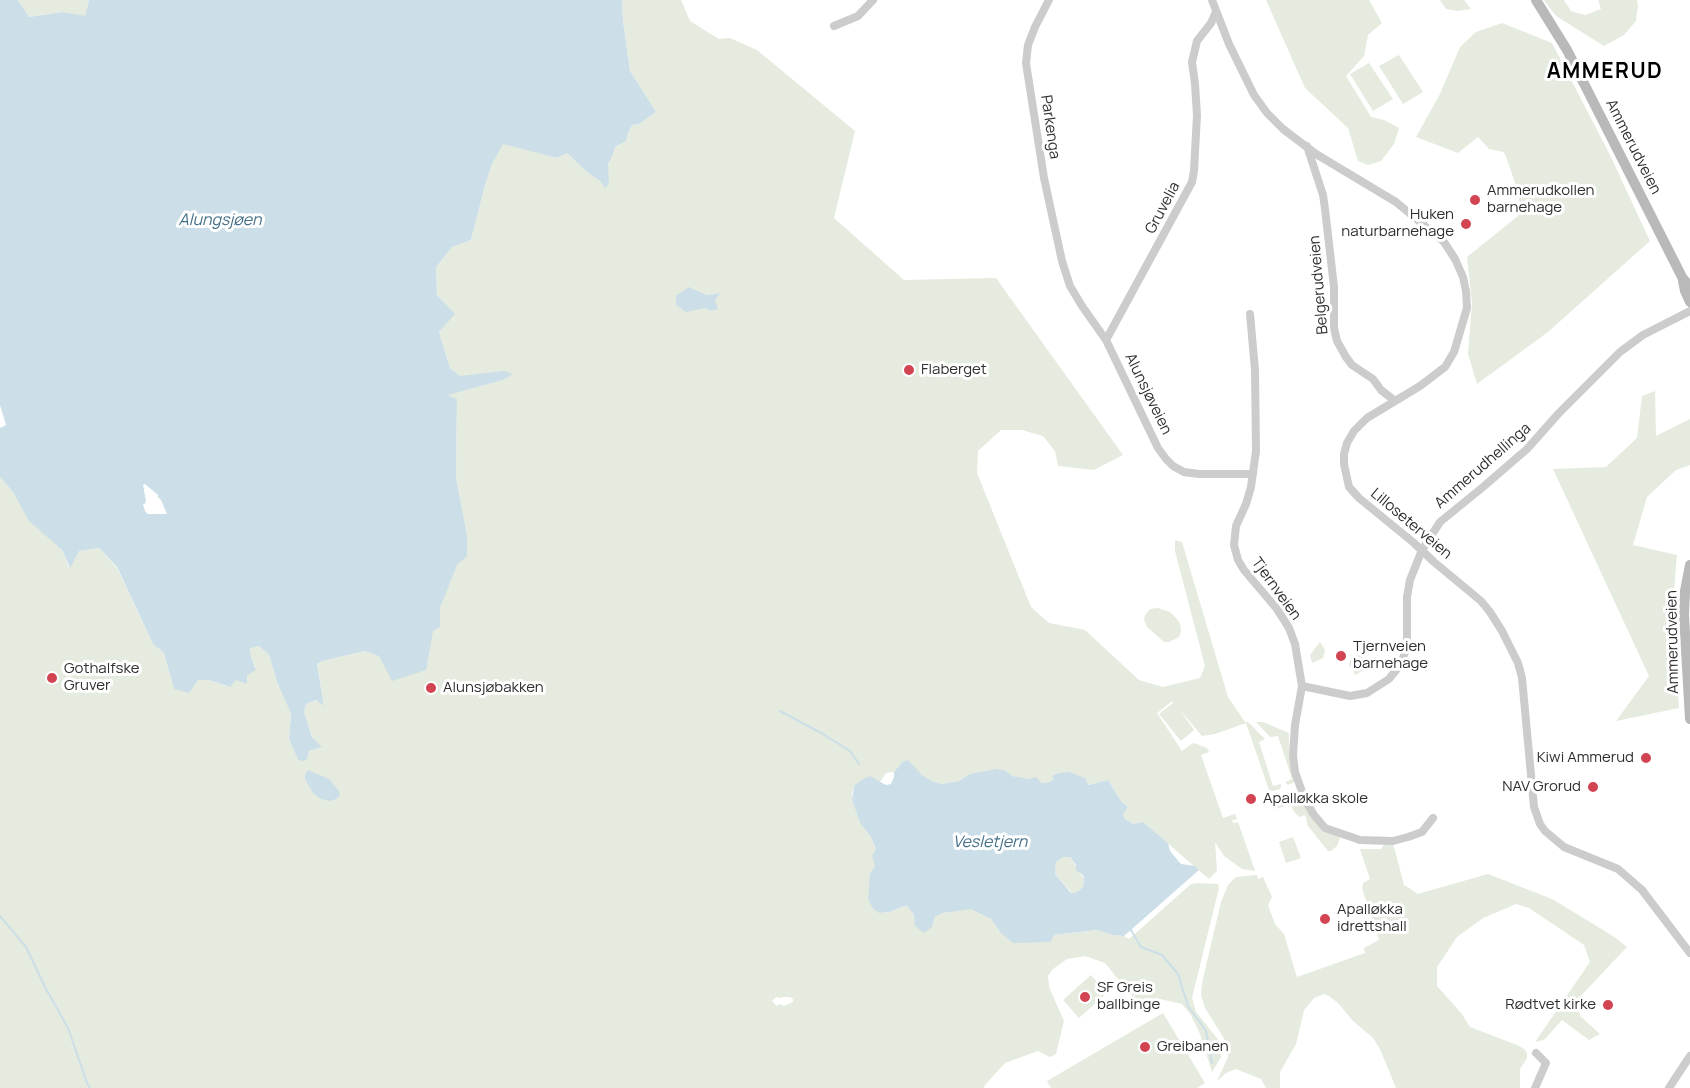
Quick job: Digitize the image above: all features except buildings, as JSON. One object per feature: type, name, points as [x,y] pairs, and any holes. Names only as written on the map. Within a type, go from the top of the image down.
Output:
[{"type":"street","points":[[834,26],[858,16],[873,0]]},
{"type":"street","name":"Parkenga","points":[[1049,0],[1028,45],[1026,63],[1044,178],[1062,261]]},
{"type":"street","name":"Lilloseterveien","points":[[1212,0],[1229,44],[1254,95],[1267,113],[1283,129],[1316,154],[1396,202],[1451,250],[1463,277],[1467,308],[1454,352],[1445,367],[1420,386],[1368,418],[1354,431],[1344,454],[1349,487],[1480,600],[1502,631],[1518,663],[1522,678],[1534,807],[1545,831],[1564,847],[1618,868],[1642,890],[1690,954]]},
{"type":"street","name":"Ammerudveien","points":[[1536,0],[1572,59],[1682,278],[1690,302]]},
{"type":"street","name":"Gruvelia","points":[[1106,340],[1192,182],[1197,115],[1192,62],[1197,41],[1211,23],[1216,12]]},
{"type":"street","name":"Belgerudveien","points":[[1306,146],[1323,195],[1334,287],[1334,328],[1337,340],[1352,365],[1373,380],[1395,401]]},
{"type":"street","name":"Alunsjøveien","points":[[1062,261],[1070,286],[1106,340],[1158,448],[1166,459],[1173,466],[1189,473],[1253,474]]},
{"type":"street","name":"Ammerudveien","points":[[1682,278],[1690,287]]},
{"type":"street","name":"Ammerudhellinga","points":[[1302,687],[1350,696],[1367,693],[1389,679],[1401,664],[1405,652],[1407,597],[1410,580],[1422,550],[1440,522],[1527,449],[1620,352],[1649,332],[1690,311]]},
{"type":"street","name":"Tjernveien","points":[[1250,314],[1255,370],[1256,451],[1246,504],[1234,536],[1236,553],[1244,570],[1277,609],[1296,644],[1302,687],[1293,740],[1295,772],[1305,800],[1325,828],[1360,840],[1393,841],[1422,832],[1433,818]]},
{"type":"street","name":"Ammerudveien","points":[[1690,565],[1684,615],[1690,719]]},
{"type":"street","points":[[1535,1088],[1546,1063],[1536,1053]]},
{"type":"street","points":[[1669,1088],[1690,1056]]},
{"type":"shaded area","points":[[18,0],[89,0],[85,17],[62,12],[29,17]]},
{"type":"shaded area","points":[[622,0],[681,0],[690,21],[719,39],[730,38],[757,50],[855,131],[834,218],[904,280],[996,278],[1123,455],[1094,470],[1058,466],[1055,451],[1043,436],[1022,430],[1001,430],[978,451],[977,473],[1031,607],[1049,623],[1085,630],[1139,680],[1163,687],[1200,678],[1205,666],[1175,551],[1175,540],[1182,542],[1228,697],[1245,722],[1248,722],[1265,739],[1259,742],[1273,786],[1281,784],[1280,789],[1269,790],[1246,723],[1202,736],[1179,709],[1194,730],[1181,741],[1159,714],[1173,703],[1172,701],[1157,713],[1182,751],[1194,743],[1207,748],[1209,752],[1201,755],[1223,818],[1235,814],[1237,819],[1232,822],[1238,822],[1255,871],[1242,869],[1224,856],[1215,842],[1217,871],[1209,879],[1143,822],[1133,824],[1124,818],[1122,815],[1128,807],[1121,801],[1108,780],[1087,785],[1052,776],[1054,779],[1041,783],[1012,776],[1006,771],[970,774],[959,781],[942,784],[932,781],[902,762],[894,772],[886,773],[880,782],[854,786],[852,793],[852,800],[860,823],[871,837],[876,849],[868,898],[873,909],[879,913],[907,906],[914,915],[932,927],[935,917],[943,913],[971,908],[991,919],[1000,932],[1054,935],[1097,930],[1129,939],[1191,884],[1218,884],[1219,888],[1192,998],[1196,1012],[1220,1042],[1221,1057],[1212,1072],[1200,1034],[1191,1015],[1182,1004],[1160,999],[1138,1002],[1105,963],[1085,956],[1067,959],[1053,969],[1048,976],[1049,987],[1064,1021],[1056,1054],[1050,1057],[1038,1051],[1005,1063],[984,1088],[0,1088],[0,477],[13,492],[30,521],[62,550],[69,568],[79,551],[99,548],[117,568],[153,644],[164,653],[174,689],[198,680],[209,680],[229,687],[236,680],[256,669],[250,647],[259,646],[269,655],[277,682],[291,714],[289,739],[298,760],[307,759],[309,751],[319,748],[312,737],[304,712],[306,704],[316,700],[324,705],[317,664],[365,651],[379,655],[388,670],[440,627],[440,608],[467,535],[456,477],[457,399],[447,395],[503,380],[460,376],[450,368],[439,332],[454,314],[437,295],[436,267],[452,247],[471,240],[484,189],[502,143],[557,158],[567,153],[605,187],[608,184],[608,164],[615,147],[626,141],[632,125],[639,124],[656,112],[630,71]],"holes":[[[689,287],[707,295],[719,293],[710,311]],[[776,997],[790,997],[793,1002],[777,1006],[772,1001]]]},
{"type":"shaded area","points":[[1266,0],[1369,0],[1382,23],[1368,35],[1364,56],[1346,76],[1371,117],[1384,120],[1399,128],[1394,144],[1381,161],[1368,165],[1358,161],[1348,128],[1305,88]]},
{"type":"shaded area","points":[[1440,0],[1464,0],[1471,9],[1458,11],[1446,9]]},
{"type":"shaded area","points":[[1544,0],[1564,0],[1571,11],[1585,15],[1601,9],[1598,0],[1637,0],[1636,21],[1624,35],[1604,46],[1556,16]]},
{"type":"shaded area","points":[[1502,23],[1552,43],[1610,155],[1650,241],[1548,332],[1477,384],[1468,354],[1472,303],[1467,257],[1518,216],[1520,206],[1518,191],[1505,154],[1489,149],[1478,137],[1458,153],[1416,137],[1440,94],[1460,47],[1476,32]]},
{"type":"shaded area","points":[[1399,55],[1423,92],[1403,104],[1379,66]]},
{"type":"shaded area","points":[[1369,63],[1393,99],[1373,111],[1350,74]]},
{"type":"shaded area","points":[[1655,391],[1656,436],[1690,419],[1690,465],[1676,470],[1647,497],[1633,545],[1677,555],[1672,612],[1679,708],[1616,721],[1649,676],[1553,469],[1606,467],[1637,438],[1642,396]]},
{"type":"shaded area","points":[[1158,608],[1170,612],[1177,619],[1181,631],[1179,637],[1164,642],[1147,627],[1144,620],[1145,615],[1150,609]]},
{"type":"shaded area","points":[[1320,642],[1325,650],[1323,658],[1312,663],[1310,655]]},
{"type":"shaded area","points":[[1361,654],[1365,665],[1364,670],[1355,675],[1349,664],[1351,659]]},
{"type":"shaded area","points":[[1256,722],[1263,722],[1289,733],[1289,753],[1295,782],[1288,785],[1285,782],[1292,779],[1278,736],[1270,737]]},
{"type":"shaded area","points":[[1298,791],[1333,834],[1340,838],[1337,846],[1331,851],[1328,851],[1308,826],[1305,815],[1299,817],[1291,804],[1276,809],[1274,803],[1276,799]]},
{"type":"shaded area","points":[[1293,837],[1301,858],[1286,863],[1279,842]]},
{"type":"shaded area","points":[[1385,843],[1393,843],[1404,885],[1418,894],[1488,874],[1552,899],[1627,947],[1577,1000],[1580,1016],[1600,1034],[1589,1040],[1562,1020],[1544,1040],[1535,1042],[1590,962],[1584,945],[1529,908],[1516,904],[1483,918],[1457,937],[1437,967],[1437,986],[1462,1014],[1470,1027],[1524,1049],[1527,1058],[1520,1069],[1520,1088],[1396,1088],[1373,1038],[1353,1021],[1338,1003],[1324,994],[1314,998],[1304,1010],[1296,1044],[1280,1072],[1280,1088],[1266,1088],[1261,1079],[1236,1069],[1226,1073],[1217,1081],[1228,1057],[1228,1045],[1205,1008],[1201,995],[1221,902],[1228,885],[1236,877],[1257,875],[1258,879],[1263,877],[1272,897],[1268,905],[1275,924],[1284,934],[1297,977],[1365,953],[1364,948],[1379,940],[1362,888],[1363,883],[1370,879],[1360,849],[1381,849]]},
{"type":"shaded area","points":[[1063,857],[1070,857],[1084,879],[1083,887],[1077,892],[1072,893],[1055,874],[1056,862]]},
{"type":"shaded area","name":"SF Greis ballbinge","points":[[1091,975],[1107,993],[1079,1018],[1063,1000]]},
{"type":"shaded area","name":"Greibanen","points":[[1163,1013],[1205,1083],[1197,1088],[1051,1088],[1047,1081]]},
{"type":"water","name":"Alungsjøen","points":[[0,0],[18,0],[29,17],[62,12],[85,16],[89,0],[622,0],[630,71],[656,112],[639,124],[632,125],[626,141],[615,147],[608,164],[609,184],[605,188],[567,153],[557,158],[503,144],[492,164],[471,240],[452,247],[436,267],[437,295],[455,314],[439,332],[450,368],[460,376],[504,371],[513,374],[503,380],[448,395],[457,399],[456,477],[467,535],[467,556],[457,565],[440,608],[440,627],[433,631],[426,670],[392,681],[379,656],[365,651],[317,664],[324,706],[316,700],[306,704],[304,712],[312,737],[322,747],[309,751],[304,761],[298,760],[289,739],[291,714],[277,682],[269,655],[259,646],[250,648],[256,670],[247,675],[247,684],[236,680],[230,687],[209,680],[198,680],[189,693],[174,689],[164,653],[153,644],[117,567],[99,548],[79,551],[70,568],[62,550],[29,521],[13,492],[0,477],[0,428],[6,425],[0,405]],"holes":[[[145,484],[158,495],[167,514],[148,514],[143,504],[146,503],[143,485]]]},
{"type":"water","points":[[689,287],[707,295],[720,293],[715,301],[718,309],[710,311],[705,308],[686,312],[676,305],[676,296]]},
{"type":"water","name":"Vesletjern","points":[[908,760],[922,775],[942,784],[959,781],[970,774],[996,769],[1006,771],[1012,776],[1029,779],[1036,777],[1041,783],[1049,782],[1054,779],[1052,776],[1059,773],[1069,772],[1085,778],[1088,785],[1108,780],[1121,801],[1128,807],[1123,814],[1124,818],[1133,824],[1143,822],[1168,843],[1170,851],[1181,864],[1195,866],[1199,870],[1124,936],[1097,930],[1054,935],[1050,942],[1013,943],[1000,932],[991,919],[971,909],[943,913],[935,917],[932,927],[924,933],[915,926],[914,915],[907,906],[879,913],[873,909],[868,899],[870,874],[875,866],[872,856],[876,849],[871,837],[860,823],[852,800],[854,786],[870,776],[886,785],[891,784],[894,772],[902,762]],"holes":[[[1063,857],[1070,857],[1076,865],[1076,870],[1084,878],[1083,887],[1071,893],[1055,874],[1056,862]]]},
{"type":"water","points":[[308,770],[329,779],[339,791],[340,796],[329,801],[313,793],[305,779]]},
{"type":"waterway","points":[[780,711],[850,751],[859,764]]},
{"type":"waterway","points":[[0,916],[26,947],[68,1028],[90,1088]]},
{"type":"waterway","points":[[1131,930],[1141,947],[1162,955],[1178,974],[1188,1006],[1206,1031],[1212,1063]]},
{"type":"place","name":"Ammerudkollen barnehage","points":[[1475,200]]},
{"type":"place","name":"Huken naturbarnehage","points":[[1466,224]]},
{"type":"place","name":"Flaberget","points":[[909,370]]},
{"type":"place","name":"Tjernveien barnehage","points":[[1341,656]]},
{"type":"place","name":"Gothalfske Gruver","points":[[52,678]]},
{"type":"place","name":"Alunsjøbakken","points":[[431,688]]},
{"type":"place","name":"Kiwi Ammerud","points":[[1646,758]]},
{"type":"place","name":"NAV Grorud","points":[[1593,787]]},
{"type":"place","name":"Apalløkka skole","points":[[1251,799]]},
{"type":"place","name":"Apalløkka idrettshall","points":[[1325,919]]},
{"type":"place","name":"SF Greis ballbinge","points":[[1085,997]]},
{"type":"place","name":"Rødtvet kirke","points":[[1608,1005]]},
{"type":"place","name":"Greibanen","points":[[1145,1047]]},
{"type":"district","name":"AMMERUD","points":[[1605,72]]}]
